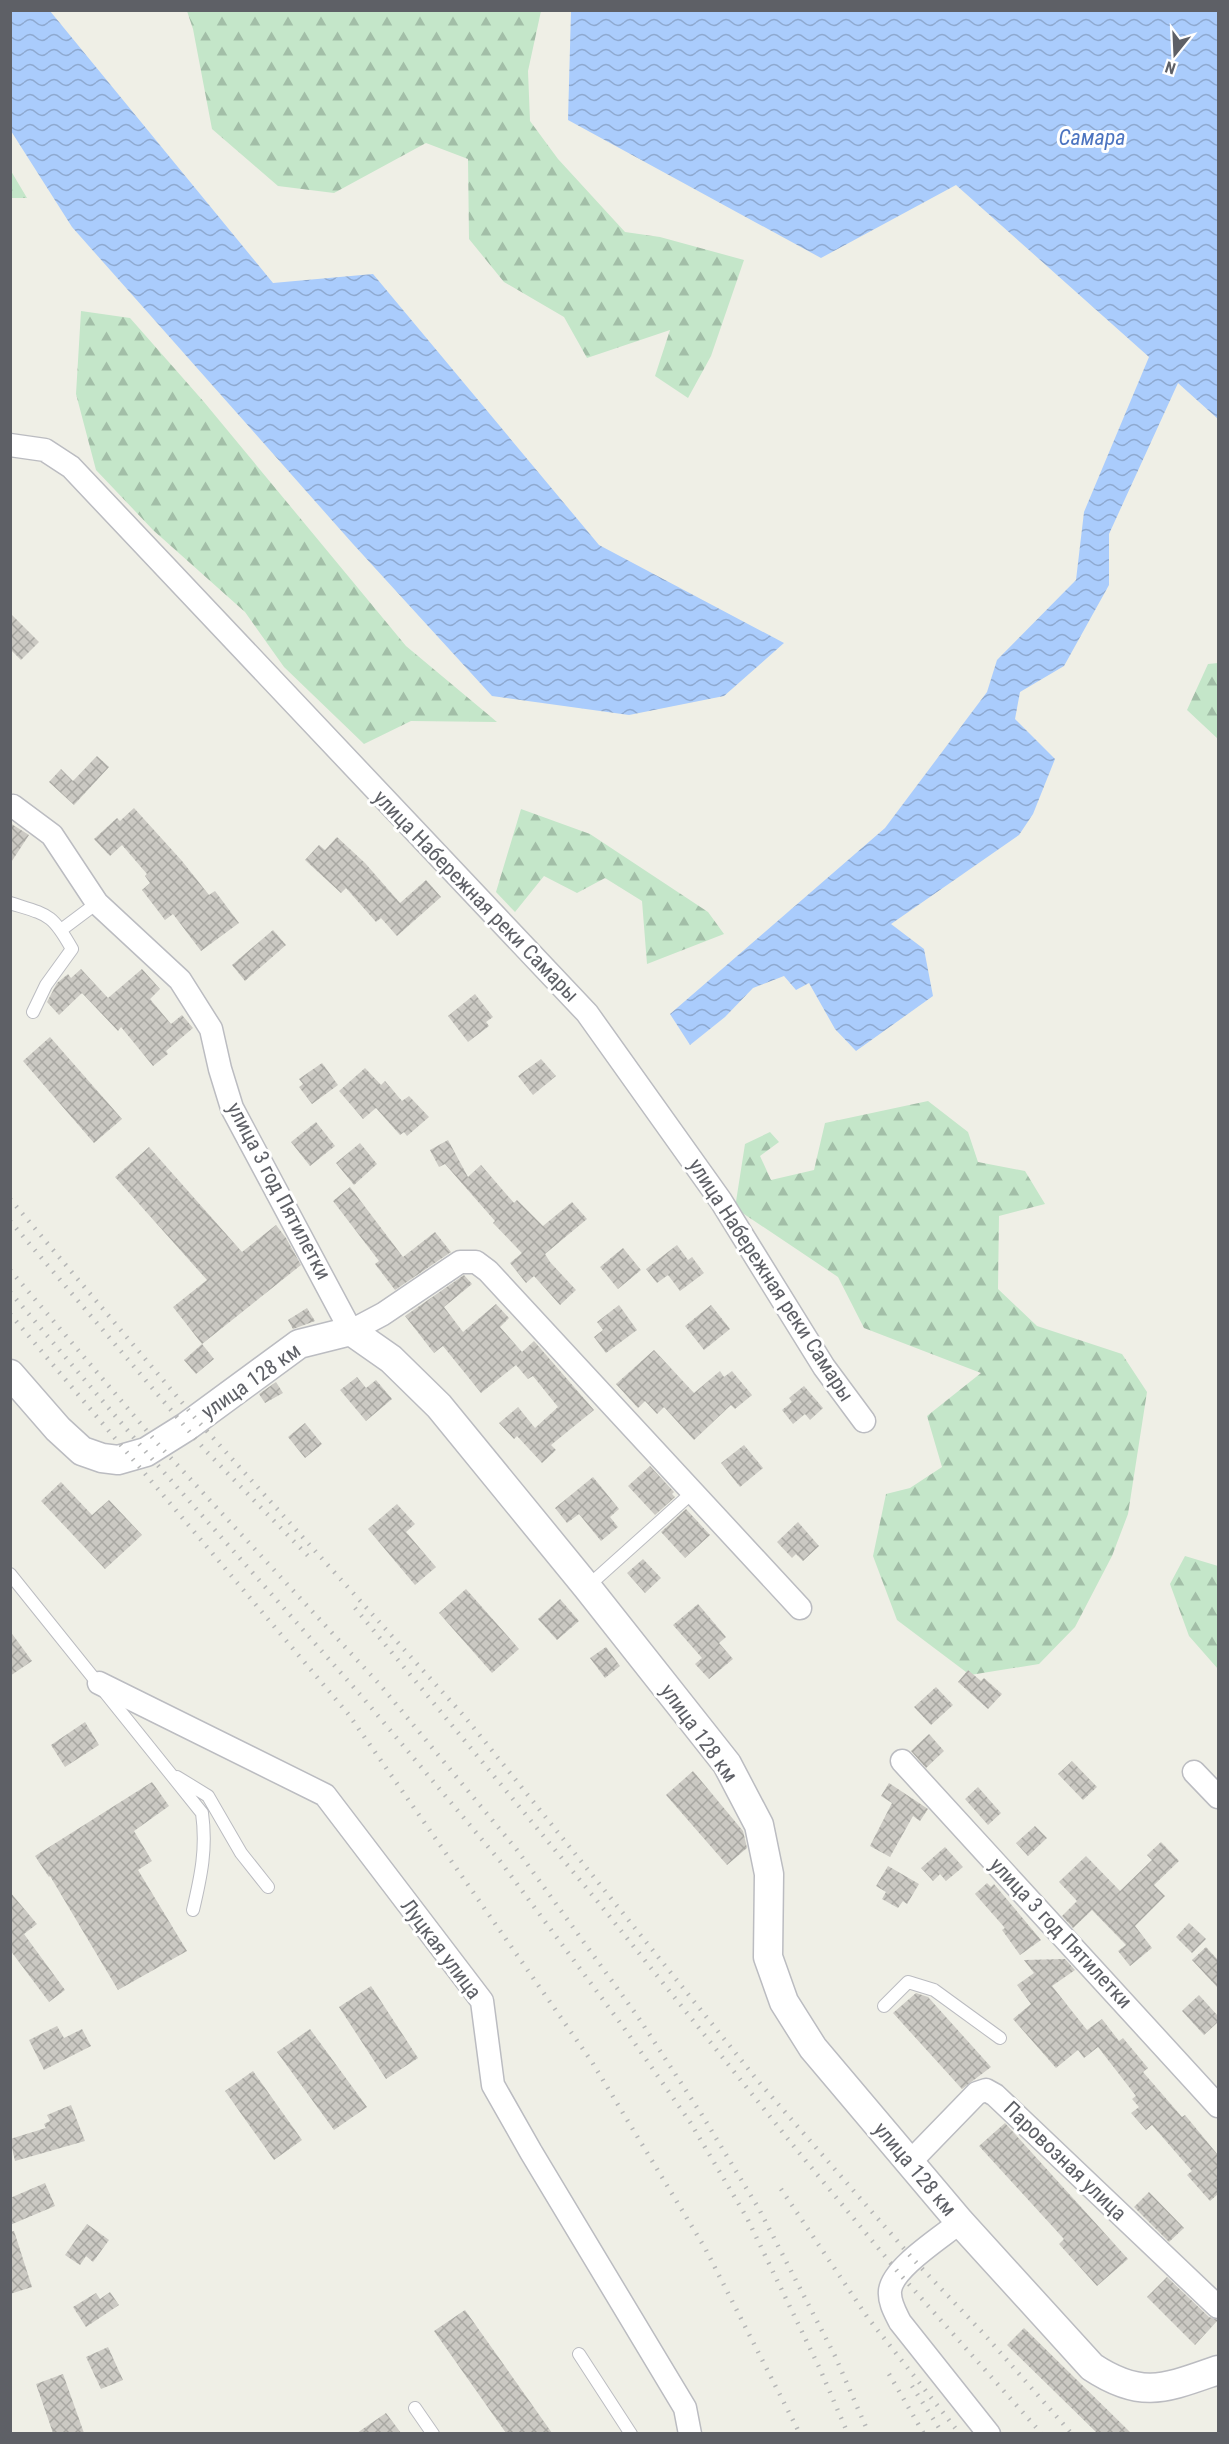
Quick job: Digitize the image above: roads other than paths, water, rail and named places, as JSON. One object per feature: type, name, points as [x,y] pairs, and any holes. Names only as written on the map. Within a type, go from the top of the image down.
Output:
[{"type":"street","name":"улица Набережная реки Самары","points":[[10,445],[45,450],[71,467],[587,1013],[721,1201],[824,1366],[864,1421]]},
{"type":"street","name":"улица 3 год Пятилетки","points":[[10,808],[13,806],[52,835],[97,903],[180,980],[211,1029],[232,1108],[351,1331]]},
{"type":"street","points":[[351,1331],[383,1314],[460,1262],[476,1262],[488,1270],[800,1608]]},
{"type":"street","name":"улица 128 км","points":[[10,1374],[58,1429],[82,1451],[102,1458],[118,1460],[132,1458],[186,1427],[299,1344],[351,1331],[391,1359],[439,1406],[587,1587],[727,1764],[759,1825],[769,1874],[768,1958],[783,2002],[813,2048],[960,2222],[1092,2367],[1110,2379],[1135,2388],[1161,2388],[1218,2370]]},
{"type":"street","name":"Луцкая улица","points":[[99,1683],[324,1795],[482,2001],[493,2085],[685,2408],[690,2433]]},
{"type":"street","name":"улица 3 год Пятилетки","points":[[902,1761],[1218,2106]]},
{"type":"street","points":[[1194,1772],[1218,1797]]},
{"type":"street","name":"Паровозная улица","points":[[909,2162],[977,2093],[986,2090],[995,2095],[1218,2307]]},
{"type":"street","points":[[960,2222],[898,2272],[889,2290],[891,2304],[900,2322],[989,2433]]},
{"type":"lane","points":[[10,903],[48,915],[72,948],[46,985],[33,1012]]},
{"type":"lane","points":[[61,930],[97,903]]},
{"type":"lane","points":[[587,1587],[694,1491]]},
{"type":"lane","points":[[10,1574],[202,1813],[205,1838],[200,1881],[193,1910]]},
{"type":"lane","points":[[169,1771],[208,1796],[241,1853],[268,1887]]},
{"type":"lane","points":[[884,2006],[908,1982],[934,1990],[1000,2038]]},
{"type":"lane","points":[[579,2354],[631,2433]]},
{"type":"lane","points":[[415,2408],[433,2433]]},
{"type":"water","points":[[11,10],[50,11],[273,283],[373,274],[599,545],[784,643],[724,696],[629,715],[492,696],[353,544],[72,227],[11,131]]},
{"type":"water","name":"Самара","points":[[571,11],[1218,11],[1218,419],[1178,383],[1109,534],[1109,585],[1064,666],[1020,692],[1015,719],[1055,759],[1033,814],[1019,835],[891,924],[924,949],[933,996],[856,1051],[835,1029],[809,983],[796,990],[784,976],[753,988],[725,1017],[690,1045],[670,1014],[885,828],[987,692],[997,660],[1076,580],[1084,512],[1149,357],[956,185],[821,258],[568,120]]},
{"type":"railway","points":[[10,1199],[196,1419],[465,1717],[758,2081],[913,2259],[983,2333],[1072,2434]]},
{"type":"railway","points":[[10,1221],[205,1450],[311,1559]]},
{"type":"railway","points":[[10,1270],[158,1444],[381,1686],[517,1850],[638,2017],[702,2115],[759,2209],[835,2356],[869,2434]]},
{"type":"railway","points":[[10,1292],[146,1452],[364,1699],[500,1861],[624,2028],[690,2122],[747,2218],[820,2369],[848,2434]]},
{"type":"railway","points":[[10,1314],[349,1715],[592,2062],[705,2248],[800,2434]]},
{"type":"railway","points":[[355,1608],[598,1902],[898,2272],[1042,2434]]},
{"type":"railway","points":[[781,2189],[868,2318],[960,2434]]},
{"type":"railway","points":[[889,2374],[924,2434]]},
{"type":"railway","points":[[912,2386],[943,2434]]}]
